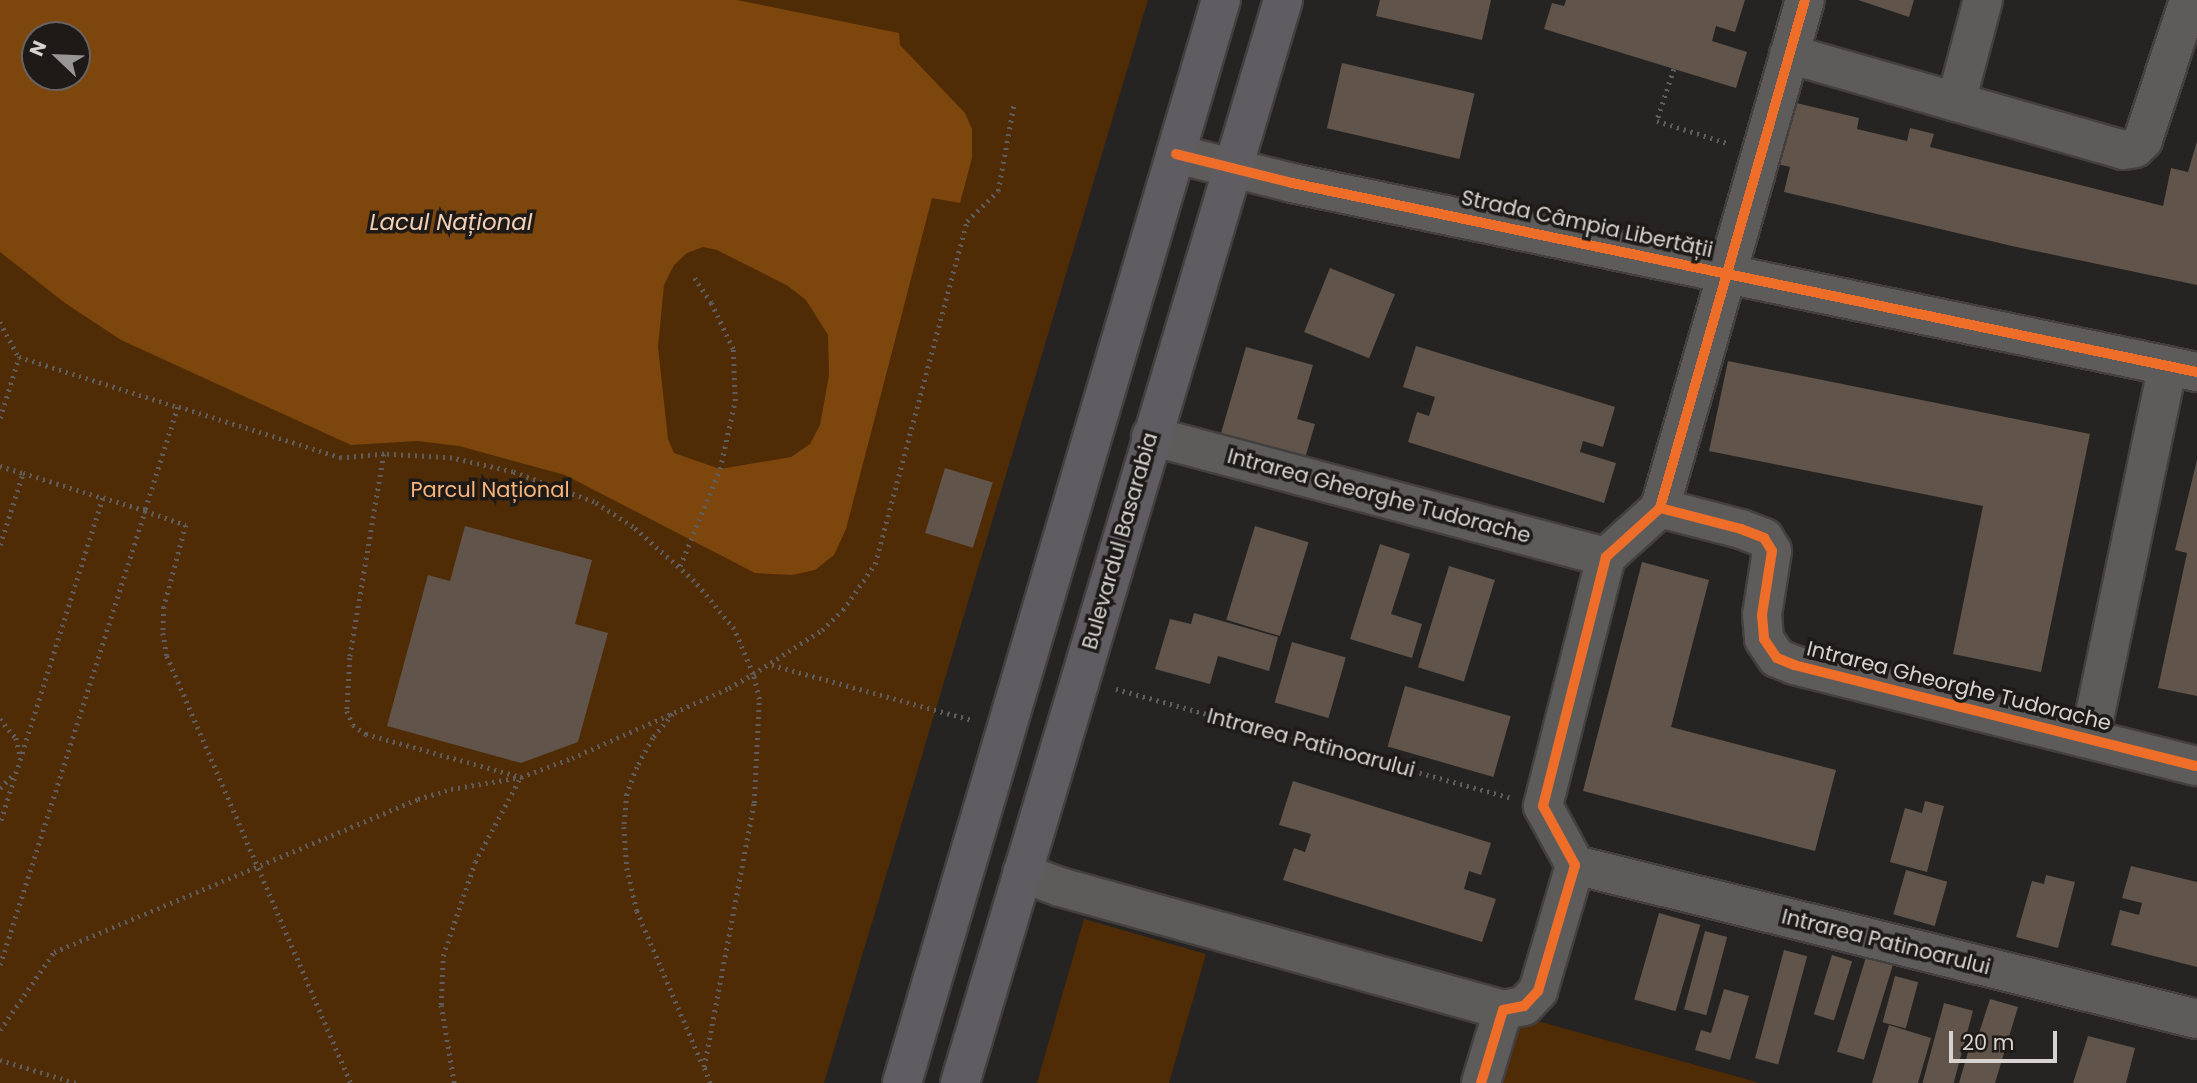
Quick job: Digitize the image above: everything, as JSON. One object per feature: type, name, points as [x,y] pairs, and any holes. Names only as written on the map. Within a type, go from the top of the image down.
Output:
[{"type":"main road","points":[[902,1083],[1221,0]]},
{"type":"main road","name":"Bulevardul Basarabia","points":[[960,1083],[1230,169],[1283,0]]},
{"type":"street","points":[[1022,873],[1060,887],[1503,1010],[1524,1006],[1538,991],[1575,865],[1544,806],[1606,557],[1660,508],[1805,0]]},
{"type":"street","points":[[1956,102],[1983,0]]},
{"type":"street","points":[[1790,54],[2123,150],[2135,148],[2143,140],[2189,0]]},
{"type":"street","name":"Strada Câmpia Libertății","points":[[1176,154],[1230,169],[2183,369]]},
{"type":"street","points":[[2090,738],[2183,369]]},
{"type":"street","name":"Intrarea Gheorghe Tudorache","points":[[1151,436],[1606,557]]},
{"type":"street","name":"Intrarea Gheorghe Tudorache","points":[[1660,508],[1741,529],[1764,538],[1772,551],[1762,615],[1764,639],[1777,658],[1794,665],[2197,766]]},
{"type":"street","name":"Intrarea Patinoarului","points":[[1575,865],[2197,1019]]},
{"type":"street","points":[[1481,1083],[1503,1010]]},
{"type":"path","points":[[1674,69],[1657,121],[1762,154]]},
{"type":"path","points":[[0,1030],[54,952],[418,799],[451,789],[521,777],[674,713],[772,665],[829,623],[861,587],[875,564],[967,221],[998,191],[1014,103]]},
{"type":"path","points":[[680,566],[720,469],[735,401],[733,349],[711,303],[692,275]]},
{"type":"path","points":[[0,323],[19,357],[341,458],[384,454],[452,458],[513,472],[573,492],[633,527],[680,566],[734,629],[754,674],[758,699],[754,803],[704,1067]]},
{"type":"path","points":[[0,418],[3,400],[19,357]]},
{"type":"path","points":[[0,965],[178,407]]},
{"type":"path","points":[[384,454],[350,657],[348,711],[353,725],[366,734],[521,777]]},
{"type":"path","points":[[0,466],[186,524],[164,607],[163,633],[167,656],[351,1083]]},
{"type":"path","points":[[0,545],[23,473]]},
{"type":"path","points":[[0,825],[103,498]]},
{"type":"path","points":[[772,665],[979,721]]},
{"type":"path","points":[[674,713],[653,738],[637,767],[627,794],[624,828],[626,868],[637,911],[709,1083]]},
{"type":"path","points":[[0,719],[16,738],[19,764],[13,776],[0,788]]},
{"type":"path","points":[[454,1083],[441,1005],[443,956],[475,862],[521,777]]},
{"type":"path","points":[[0,1060],[76,1083]]},
{"type":"green space","name":"Parcul Național","points":[[0,0],[1148,0],[824,1083],[0,1083]]},
{"type":"green space","points":[[1084,919],[1206,954],[1169,1083],[1037,1083]]},
{"type":"green space","points":[[1516,1015],[1760,1083],[1495,1083]]},
{"type":"water","name":"Lacul Național","points":[[0,0],[737,0],[899,33],[900,45],[965,113],[972,129],[972,158],[960,203],[932,198],[846,529],[834,555],[815,570],[792,575],[755,573],[565,475],[459,446],[417,441],[351,445],[121,340],[65,303],[0,252]],"holes":[[[703,247],[717,250],[788,286],[806,300],[828,335],[829,375],[820,425],[810,444],[791,457],[720,469],[674,453],[668,439],[658,347],[664,285],[674,265],[687,253]]]},
{"type":"building","points":[[1380,0],[1491,0],[1482,40],[1376,16]]},
{"type":"building","points":[[1566,0],[1745,0],[1735,32],[1716,26],[1712,41],[1747,52],[1736,88],[1544,29],[1552,3],[1564,6]]},
{"type":"building","points":[[1858,0],[1914,0],[1909,17]]},
{"type":"building","points":[[1342,63],[1475,94],[1459,159],[1327,128]]},
{"type":"building","points":[[1792,102],[1859,118],[1857,129],[1907,141],[1910,128],[1934,134],[1930,147],[2163,206],[2171,168],[2188,172],[2197,141],[2197,285],[2012,246],[1784,192],[1790,167],[1777,164]]},
{"type":"building","points":[[1330,268],[1395,294],[1369,358],[1304,332]]},
{"type":"building","points":[[1416,346],[1615,407],[1603,447],[1583,441],[1580,452],[1616,463],[1604,503],[1408,442],[1417,412],[1429,416],[1435,397],[1403,387]]},
{"type":"building","points":[[1246,347],[1313,365],[1297,419],[1315,424],[1301,472],[1217,447]]},
{"type":"building","points":[[1728,361],[2090,434],[2041,672],[1953,654],[1983,506],[1709,451]]},
{"type":"building","points":[[2197,460],[2197,696],[2158,688],[2187,553],[2175,550]]},
{"type":"building","points":[[945,468],[993,483],[973,548],[925,533]]},
{"type":"building","points":[[465,526],[592,560],[575,624],[608,633],[578,742],[521,763],[387,726],[428,575],[450,581]]},
{"type":"building","points":[[1255,526],[1309,542],[1280,636],[1226,620]]},
{"type":"building","points":[[1380,544],[1410,554],[1391,614],[1422,624],[1412,658],[1350,639]]},
{"type":"building","points":[[1642,562],[1709,580],[1671,727],[1836,770],[1815,851],[1583,791]]},
{"type":"building","points":[[1449,566],[1495,580],[1464,681],[1418,667]]},
{"type":"building","points":[[1194,613],[1278,637],[1269,671],[1218,656],[1210,684],[1155,669],[1170,619],[1191,624]]},
{"type":"building","points":[[1292,642],[1346,657],[1328,718],[1275,703]]},
{"type":"building","points":[[1405,686],[1511,716],[1493,777],[1388,747]]},
{"type":"building","points":[[1293,781],[1491,843],[1481,875],[1469,871],[1464,889],[1496,899],[1482,942],[1283,880],[1294,848],[1305,852],[1311,834],[1279,825]]},
{"type":"building","points":[[1925,801],[1944,806],[1927,872],[1890,862],[1905,808],[1922,813]]},
{"type":"building","points":[[2131,866],[2197,882],[2197,967],[2111,945],[2120,910],[2139,915],[2142,903],[2122,898]]},
{"type":"building","points":[[1906,870],[1947,882],[1935,926],[1893,914]]},
{"type":"building","points":[[2046,875],[2075,882],[2058,948],[2016,937],[2032,881],[2044,884]]},
{"type":"building","points":[[1659,913],[1700,925],[1676,1011],[1634,1000]]},
{"type":"building","points":[[1705,931],[1727,937],[1706,1015],[1684,1009]]},
{"type":"building","points":[[1784,950],[1807,956],[1778,1064],[1755,1058]]},
{"type":"building","points":[[1832,955],[1852,961],[1834,1020],[1814,1014]]},
{"type":"building","points":[[1866,957],[1893,965],[1864,1060],[1837,1052]]},
{"type":"building","points":[[1895,976],[1918,982],[1906,1029],[1883,1022]]},
{"type":"building","points":[[1724,989],[1749,996],[1730,1060],[1695,1050],[1701,1030],[1711,1033]]},
{"type":"building","points":[[1990,999],[2018,1007],[1995,1083],[1959,1083],[1973,1035],[1978,1036]]},
{"type":"building","points":[[1944,1003],[1973,1011],[1954,1083],[1923,1083]]},
{"type":"building","points":[[1889,1025],[1931,1038],[1918,1083],[1872,1083]]},
{"type":"building","points":[[2088,1036],[2135,1048],[2126,1083],[2073,1083]]},
{"type":"cycle path","points":[[1481,1083],[1503,1010],[1524,1006],[1538,991],[1575,865],[1543,806],[1606,557],[1660,508],[1805,0]]},
{"type":"cycle path","points":[[1176,154],[1292,183],[2197,372]]},
{"type":"cycle path","points":[[1660,508],[1741,529],[1764,538],[1772,551],[1762,615],[1764,639],[1777,658],[1794,665],[2197,766]]}]
